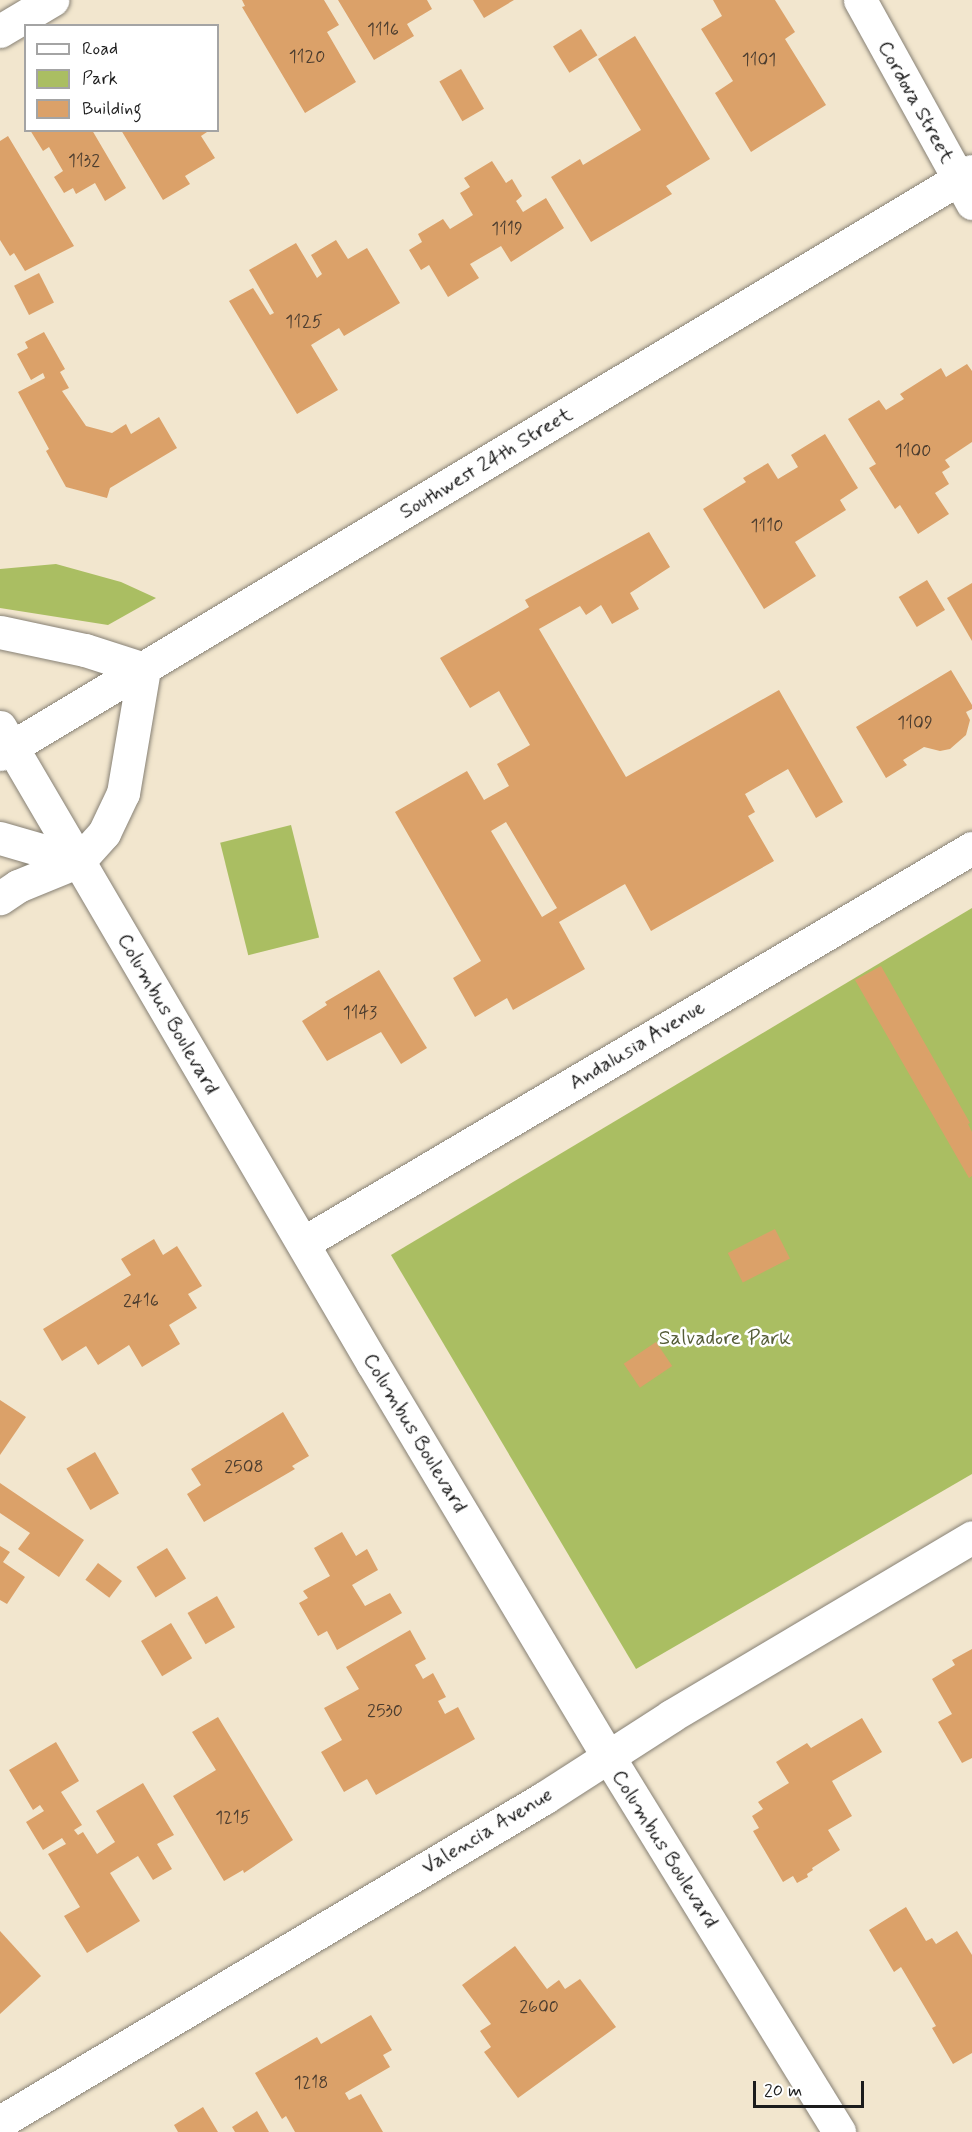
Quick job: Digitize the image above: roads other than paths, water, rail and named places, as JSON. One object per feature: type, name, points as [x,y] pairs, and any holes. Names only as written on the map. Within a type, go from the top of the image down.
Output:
[{"type":"street","points":[[0,32],[52,0]]},
{"type":"street","name":"Cordova Street","points":[[860,0],[968,185]]},
{"type":"street","name":"Southwest 24th Street","points":[[4,743],[144,669],[968,185]]},
{"type":"street","points":[[0,632],[85,650],[144,669],[123,793],[104,833],[79,861],[18,886],[0,898]]},
{"type":"street","name":"Columbus Boulevard","points":[[4,743],[79,861],[608,1756],[839,2132]]},
{"type":"street","points":[[0,838],[79,861]]},
{"type":"street","name":"Andalusia Avenue","points":[[303,1243],[972,848]]},
{"type":"street","name":"Valencia Avenue","points":[[15,2122],[544,1798],[671,1716],[972,1537]]},
{"type":"park label","name":"Salvadore Park","points":[[725,1338]]}]
